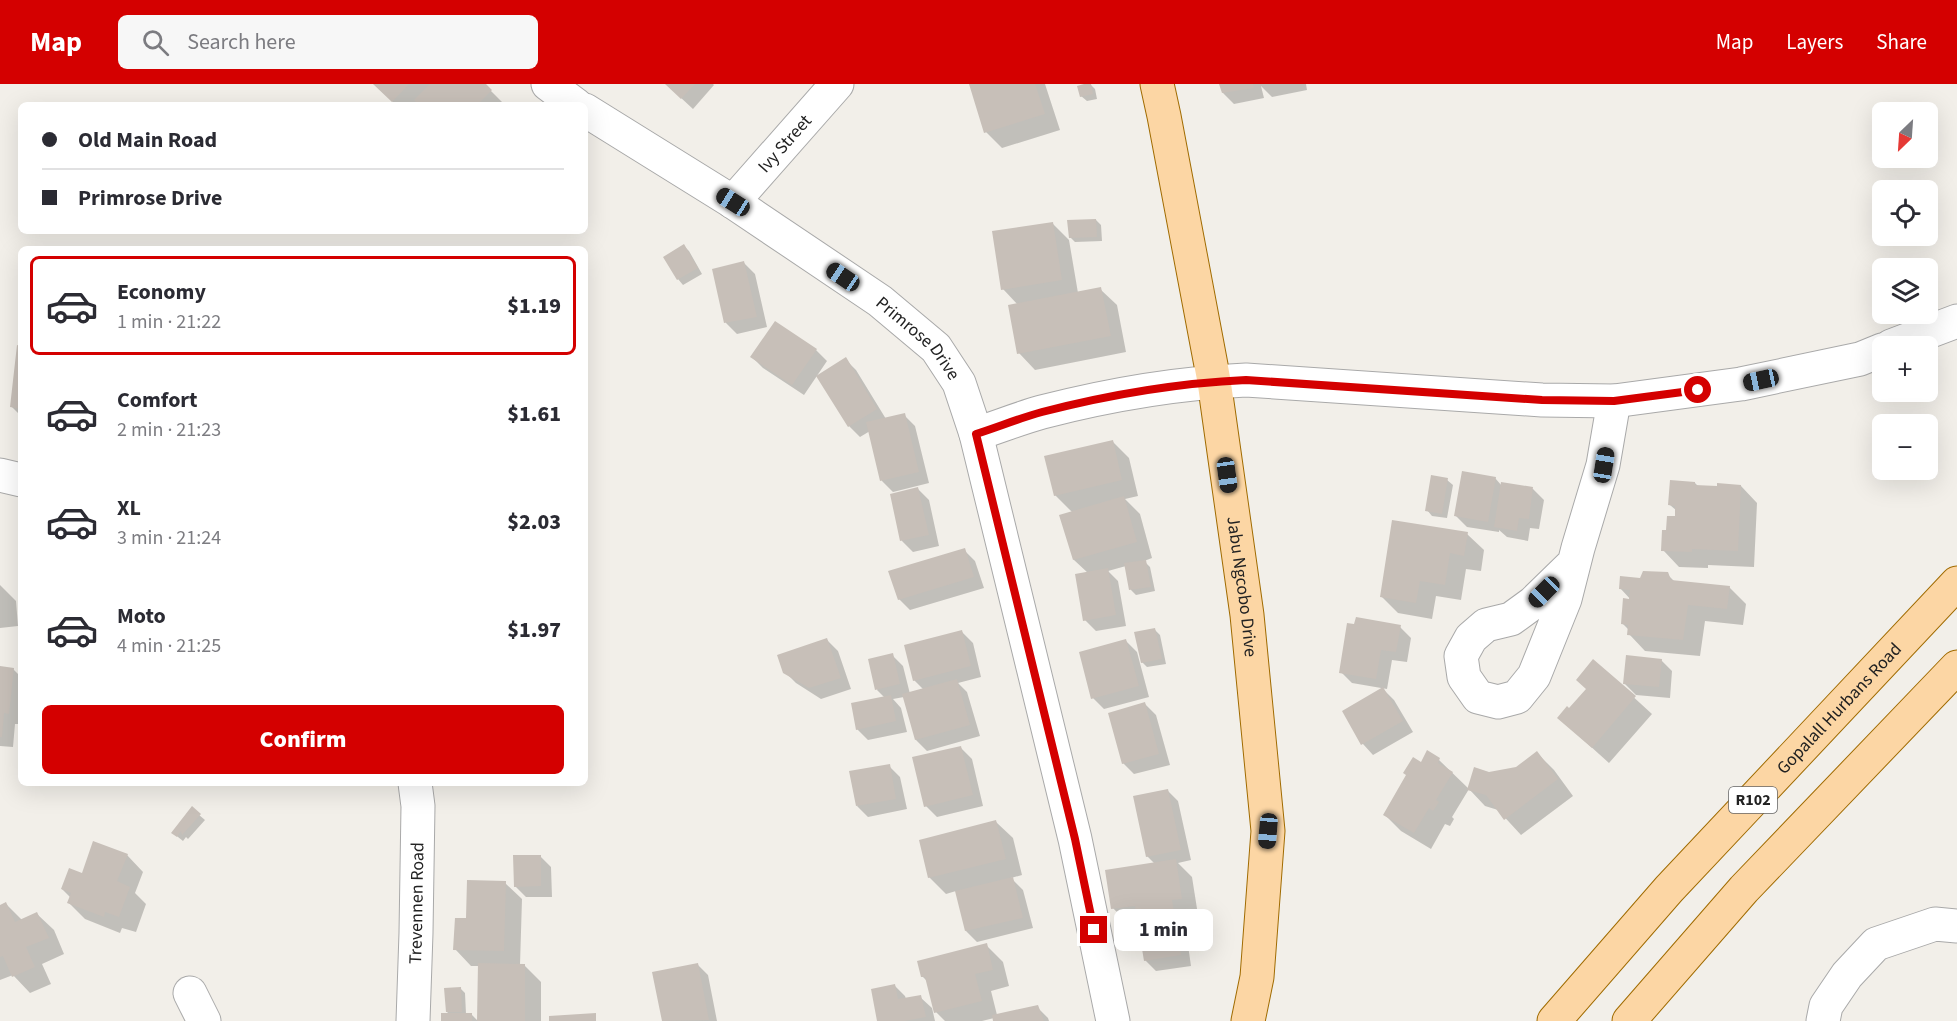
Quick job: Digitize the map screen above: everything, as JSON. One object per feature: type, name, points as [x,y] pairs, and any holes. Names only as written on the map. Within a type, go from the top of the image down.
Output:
[{"type":"main road","name":"Jabu Ngcobo Drive","points":[[1157,84],[1214,381],[1247,615],[1268,831],[1257,977],[1248,1021]]},
{"type":"main road","name":"Gopalall Hurbans Road","points":[[1554,1021],[1670,889],[1957,583]]},
{"type":"main road","points":[[1629,1021],[1744,889],[1957,667]]},
{"type":"street","points":[[548,84],[572,102]]},
{"type":"street","name":"Ivy Street","points":[[733,202],[837,84]]},
{"type":"street","name":"Primrose Drive","points":[[588,112],[733,202],[880,302],[936,348],[959,383],[976,434],[1075,839],[1113,1021]]},
{"type":"street","points":[[1917,336],[1957,321]]},
{"type":"street","points":[[976,434],[1041,412],[1122,395],[1214,381],[1246,380],[1542,400],[1614,401],[1741,384],[1860,359],[1872,354]]},
{"type":"street","points":[[1574,563],[1604,465],[1614,401]]},
{"type":"street","points":[[0,475],[18,479]]},
{"type":"street","name":"Trevennen Road","points":[[413,1021],[418,818],[415,786]]},
{"type":"street","points":[[1823,1021],[1826,1006],[1847,975],[1876,944],[1935,924],[1957,926]]},
{"type":"building","points":[[373,84],[409,84],[392,102]]},
{"type":"building","points":[[430,84],[486,84],[492,90],[480,102],[416,102],[414,100]]},
{"type":"building","points":[[665,84],[695,84],[681,99]]},
{"type":"building","points":[[969,84],[1035,84],[1045,114],[984,133]]},
{"type":"building","points":[[1091,84],[1093,94],[1080,97],[1077,86]]},
{"type":"building","points":[[1219,84],[1253,84],[1254,88],[1222,93]]},
{"type":"building","points":[[1096,219],[1097,237],[1069,238],[1067,220]]},
{"type":"building","points":[[1053,222],[1062,280],[1001,290],[992,231]]},
{"type":"building","points":[[684,244],[698,268],[677,280],[663,257]]},
{"type":"building","points":[[744,261],[757,317],[724,323],[712,269]]},
{"type":"building","points":[[1101,287],[1111,336],[1017,354],[1008,305]]},
{"type":"building","points":[[775,321],[817,349],[792,385],[750,357]]},
{"type":"building","points":[[17,345],[18,408],[10,407]]},
{"type":"building","points":[[846,357],[877,409],[848,427],[816,376]]},
{"type":"building","points":[[905,413],[919,472],[880,481],[866,422]]},
{"type":"building","points":[[1113,440],[1122,480],[1054,496],[1044,456]]},
{"type":"building","points":[[1462,471],[1496,477],[1488,522],[1454,516]]},
{"type":"building","points":[[1431,475],[1448,478],[1442,514],[1425,511]]},
{"type":"building","points":[[1670,480],[1695,482],[1695,485],[1717,486],[1717,483],[1741,485],[1738,551],[1692,549],[1692,552],[1661,551],[1662,530],[1666,530],[1667,516],[1675,516],[1675,506],[1668,505]]},
{"type":"building","points":[[1501,482],[1533,487],[1529,519],[1519,518],[1517,531],[1494,527]]},
{"type":"building","points":[[918,487],[929,535],[900,541],[890,494]]},
{"type":"building","points":[[1124,496],[1137,542],[1073,560],[1059,515]]},
{"type":"building","points":[[1392,520],[1468,532],[1464,556],[1450,553],[1445,585],[1420,581],[1416,603],[1380,597]]},
{"type":"building","points":[[965,548],[974,577],[898,600],[888,571]]},
{"type":"building","points":[[1146,560],[1151,587],[1129,590],[1124,563]]},
{"type":"building","points":[[1108,568],[1116,615],[1083,621],[1075,574]]},
{"type":"building","points":[[1643,571],[1668,572],[1671,580],[1730,586],[1727,609],[1688,605],[1683,640],[1627,635],[1628,625],[1621,624],[1623,598],[1629,599],[1630,590],[1619,589],[1620,576],[1640,578]]},
{"type":"building","points":[[1356,617],[1401,625],[1396,652],[1381,650],[1376,679],[1339,673],[1347,623],[1354,624]]},
{"type":"building","points":[[1155,628],[1162,659],[1141,663],[1134,632]]},
{"type":"building","points":[[962,630],[971,666],[913,681],[904,645]]},
{"type":"building","points":[[827,638],[841,678],[809,688],[783,673],[777,655]]},
{"type":"building","points":[[1126,639],[1139,686],[1091,699],[1079,652]]},
{"type":"building","points":[[893,653],[900,684],[875,690],[868,659]]},
{"type":"building","points":[[1626,655],[1662,659],[1659,687],[1623,684]]},
{"type":"building","points":[[1593,659],[1636,696],[1592,748],[1557,718],[1586,689],[1576,680]]},
{"type":"building","points":[[0,666],[14,668],[9,714],[4,713],[2,737],[0,737]]},
{"type":"building","points":[[957,679],[970,725],[915,740],[902,694]]},
{"type":"building","points":[[1383,687],[1403,721],[1361,745],[1342,711]]},
{"type":"building","points":[[891,695],[896,721],[856,730],[851,703]]},
{"type":"building","points":[[1145,702],[1159,754],[1122,764],[1108,713]]},
{"type":"building","points":[[961,746],[973,795],[924,807],[912,757]]},
{"type":"building","points":[[1427,750],[1440,758],[1438,763],[1453,772],[1436,800],[1439,802],[1433,811],[1429,808],[1414,833],[1383,815],[1406,775],[1403,773],[1413,757],[1421,762]]},
{"type":"building","points":[[1537,751],[1558,779],[1504,820],[1486,795],[1467,790],[1474,767],[1489,772],[1516,767]]},
{"type":"building","points":[[890,764],[896,799],[856,806],[849,771]]},
{"type":"building","points":[[1168,789],[1181,850],[1146,857],[1133,796]]},
{"type":"building","points":[[192,806],[201,814],[182,835],[181,831],[177,837],[171,833]]},
{"type":"building","points":[[996,820],[1006,859],[928,878],[919,840]]},
{"type":"building","points":[[93,841],[128,854],[117,881],[130,887],[119,917],[105,912],[104,917],[67,903],[71,893],[61,889],[69,868],[82,873]]},
{"type":"building","points":[[513,855],[541,855],[541,886],[514,887]]},
{"type":"building","points":[[1176,859],[1182,899],[1172,900],[1181,955],[1144,961],[1135,906],[1111,909],[1105,870]]},
{"type":"building","points":[[1013,877],[1023,918],[965,931],[955,891]]},
{"type":"building","points":[[467,880],[506,881],[504,951],[453,950],[455,918],[466,918]]},
{"type":"building","points":[[6,902],[15,922],[37,912],[49,938],[26,947],[35,967],[12,977],[3,956],[0,957],[0,905]]},
{"type":"building","points":[[987,943],[993,970],[975,974],[982,1001],[934,1013],[925,977],[921,977],[917,961]]},
{"type":"building","points":[[478,963],[525,964],[525,1021],[477,1021]]},
{"type":"building","points":[[698,963],[709,1020],[662,1021],[652,972]]},
{"type":"building","points":[[895,984],[898,999],[921,995],[926,1017],[905,1021],[877,1021],[871,989]]},
{"type":"building","points":[[461,987],[462,1012],[446,1012],[444,988]]},
{"type":"building","points":[[1038,1005],[1044,1021],[993,1021],[992,1015]]},
{"type":"building","points":[[441,1013],[472,1013],[472,1021],[441,1021]]},
{"type":"building","points":[[596,1013],[596,1021],[549,1021],[549,1016]]},
{"type":"route","points":[[1094,930],[1075,839],[976,434],[1041,412],[1122,395],[1214,381],[1246,380],[1542,400],[1614,401],[1698,390]]}]
